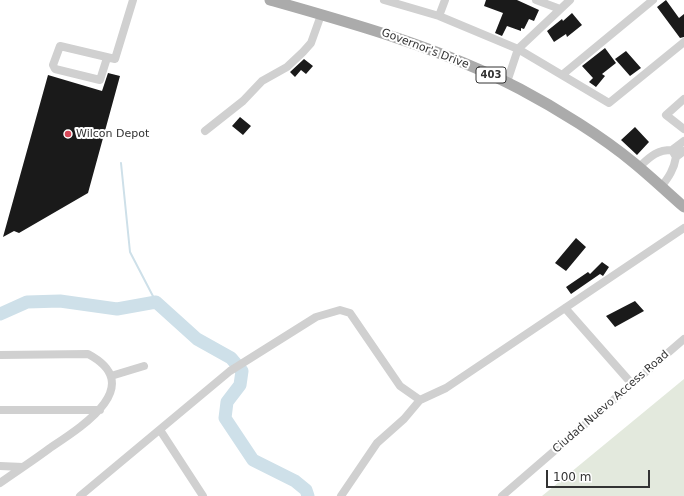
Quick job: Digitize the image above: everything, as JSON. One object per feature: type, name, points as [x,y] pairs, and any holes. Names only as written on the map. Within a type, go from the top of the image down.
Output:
[{"type":"main road","name":"Governor's Drive","points":[[270,0],[380,31],[438,52],[507,82],[574,121],[639,167],[684,207]]},
{"type":"street","points":[[107,58],[100,80],[54,69],[53,65],[60,46],[115,59],[133,0]]},
{"type":"street","points":[[384,0],[439,16],[518,48],[609,103],[684,42]]},
{"type":"street","points":[[439,16],[445,0]]},
{"type":"street","points":[[536,0],[560,9]]},
{"type":"street","points":[[507,82],[518,48],[570,0]]},
{"type":"street","points":[[562,75],[653,0]]},
{"type":"street","points":[[205,131],[243,101],[262,81],[287,67],[311,43],[321,15]]},
{"type":"street","points":[[684,99],[666,114],[684,129]]},
{"type":"street","points":[[661,186],[671,174],[674,153],[684,141]]},
{"type":"street","points":[[639,167],[661,150],[674,153],[684,151]]},
{"type":"street","points":[[341,496],[377,443],[404,420],[420,400],[446,388],[684,228]]},
{"type":"street","points":[[565,308],[632,384]]},
{"type":"street","points":[[80,496],[230,371],[316,317],[340,310],[350,313],[400,386],[420,400]]},
{"type":"street","name":"Ciudad Nuevo Access Road","points":[[502,496],[684,339]]},
{"type":"street","points":[[0,355],[88,354],[98,360],[111,376],[111,391],[107,402],[86,424],[0,483]]},
{"type":"street","points":[[111,376],[144,366]]},
{"type":"street","points":[[0,410],[100,410]]},
{"type":"street","points":[[160,430],[203,496]]},
{"type":"street","points":[[0,466],[23,467]]},
{"type":"shaded area","points":[[684,379],[684,496],[542,496]]},
{"type":"building","points":[[486,0],[517,0],[539,10],[534,21],[529,19],[524,29],[521,28],[521,31],[507,26],[502,36],[495,33],[503,13],[484,6]]},
{"type":"building","points":[[666,0],[679,18],[684,14],[684,37],[680,38],[657,7]]},
{"type":"building","points":[[572,13],[582,25],[567,37],[566,34],[554,42],[547,31],[562,19],[563,21]]},
{"type":"building","points":[[605,48],[616,63],[602,74],[605,76],[596,87],[589,82],[593,78],[582,66]]},
{"type":"building","points":[[626,51],[641,68],[630,76],[615,59]]},
{"type":"building","points":[[304,59],[313,66],[306,74],[301,70],[295,77],[290,72]]},
{"type":"building","name":"Wilcon Depot","points":[[108,73],[120,76],[88,193],[19,233],[14,231],[3,237],[48,75],[102,91]]},
{"type":"building","points":[[240,117],[251,126],[243,135],[232,126]]},
{"type":"building","points":[[635,127],[649,142],[637,155],[621,140]]},
{"type":"building","points":[[576,238],[586,247],[566,271],[555,263]]},
{"type":"building","points":[[602,262],[609,267],[603,276],[600,274],[571,294],[566,287],[588,272],[590,274]]},
{"type":"building","points":[[635,301],[644,311],[615,327],[606,316]]},
{"type":"waterway","points":[[121,163],[130,252],[156,302]]},
{"type":"waterway","points":[[0,314],[27,302],[60,301],[117,309],[156,302],[197,339],[231,358],[242,371],[240,385],[227,402],[225,418],[253,460],[295,481],[306,490],[308,496]]},
{"type":"place","name":"Wilcon Depot","points":[[68,134]]}]
